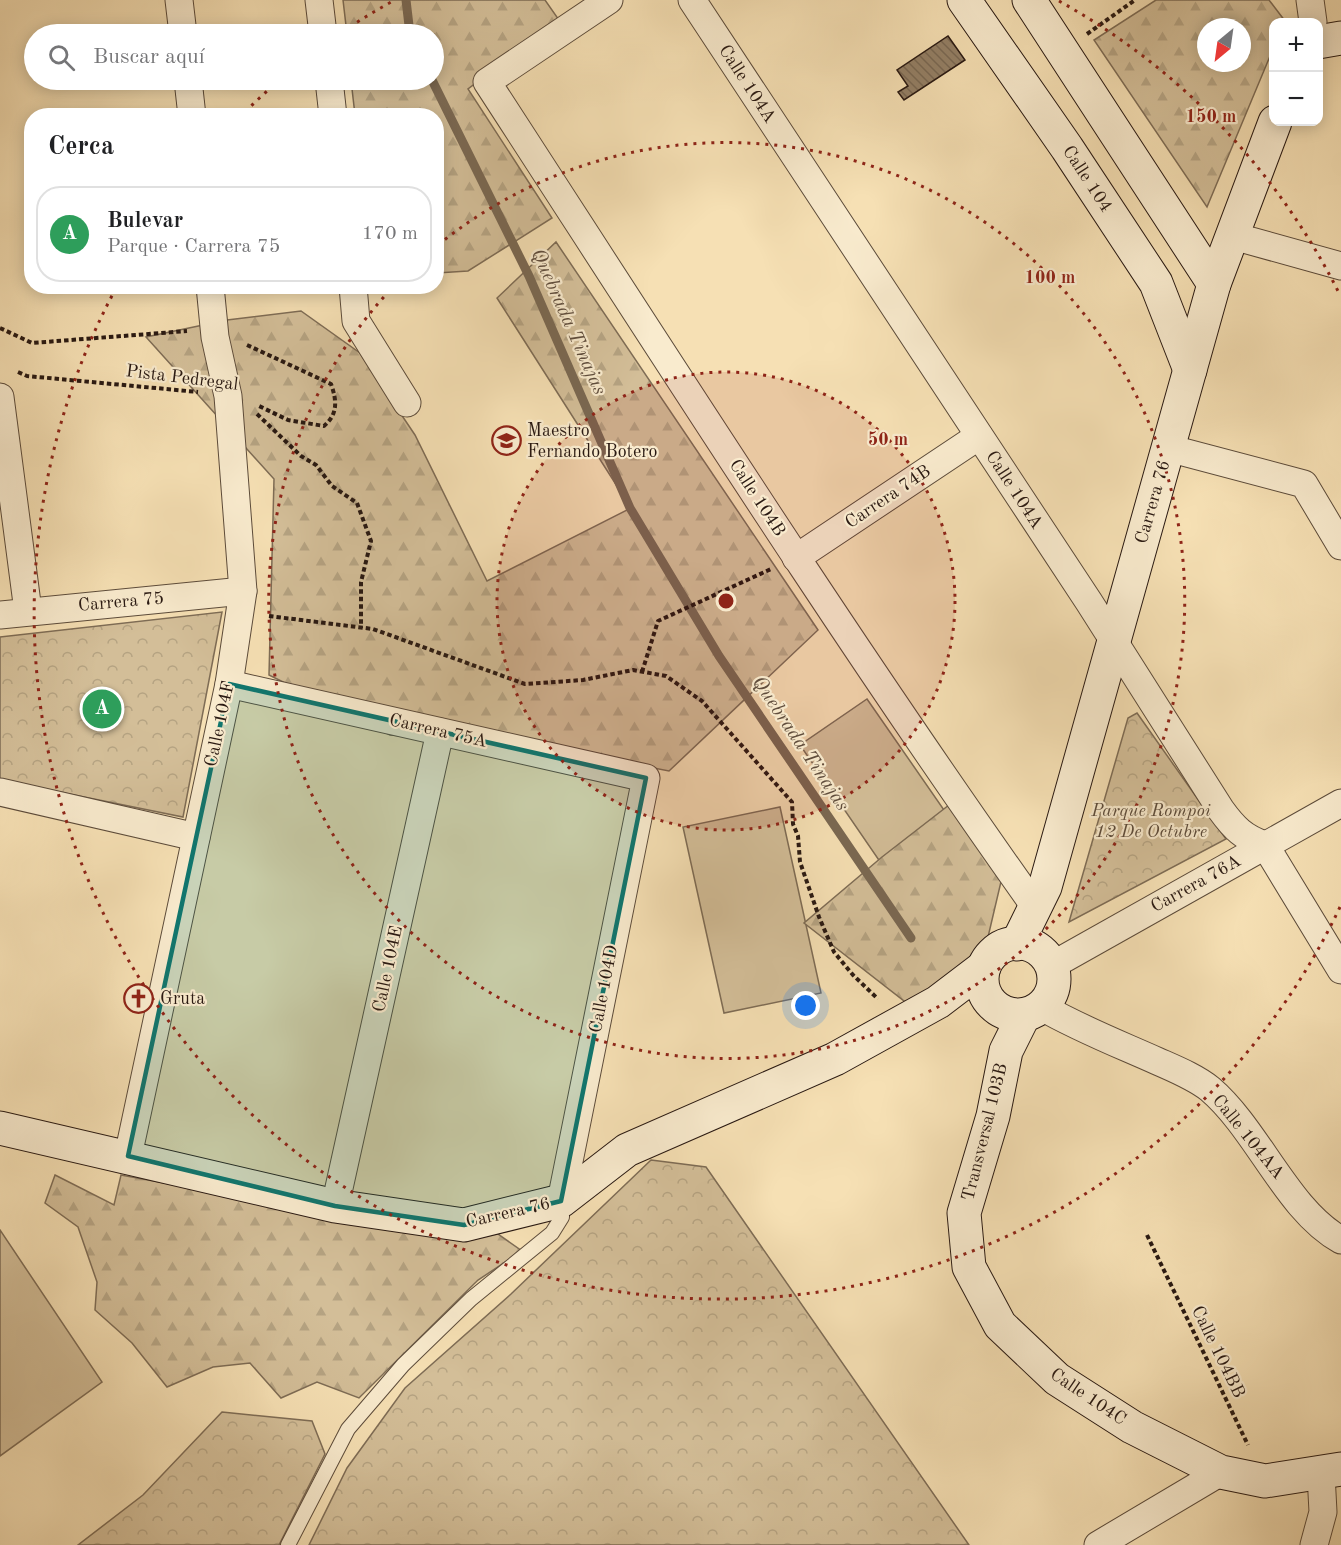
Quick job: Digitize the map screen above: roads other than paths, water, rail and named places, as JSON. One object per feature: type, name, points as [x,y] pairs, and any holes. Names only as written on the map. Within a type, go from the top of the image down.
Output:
[{"type":"main road","name":"Calle 104","points":[[964,0],[1067,148],[1156,283],[1190,370]]},
{"type":"main road","points":[[1029,0],[1214,284]]},
{"type":"main road","points":[[1323,41],[1341,38]]},
{"type":"main road","name":"Carrera 76","points":[[1037,954],[1041,897],[1214,284],[1274,126]]},
{"type":"main road","points":[[997,950],[1037,954],[1053,988],[1014,1008],[983,985],[984,967],[997,950]]},
{"type":"main road","name":"Carrera 76","points":[[0,1128],[335,1206],[464,1225],[561,1201],[627,1150],[835,1059],[938,1002],[984,967]]},
{"type":"main road","name":"Carrera 76","points":[[938,1002],[1014,1008]]},
{"type":"main road","name":"Transversal 103B","points":[[964,1213],[993,1116],[1014,1008]]},
{"type":"main road","name":"Calle 104C","points":[[964,1213],[969,1267],[1000,1325],[1057,1379],[1132,1427],[1221,1472],[1265,1481],[1331,1471]]},
{"type":"street","points":[[179,0],[182,24]]},
{"type":"street","points":[[319,0],[322,24]]},
{"type":"street","name":"Calle 104B","points":[[609,0],[487,82],[796,558],[938,769],[1041,897]]},
{"type":"street","name":"Calle 104A","points":[[692,0],[1235,829],[1247,839],[1265,845]]},
{"type":"street","points":[[1310,0],[1312,18]]},
{"type":"street","points":[[189,90],[191,108]]},
{"type":"street","points":[[329,90],[332,108]]},
{"type":"street","points":[[1233,236],[1341,266]]},
{"type":"street","name":"Calle 104F","points":[[128,1156],[229,684],[243,591],[228,396],[215,338],[211,294]]},
{"type":"street","points":[[353,294],[357,321],[407,402]]},
{"type":"street","points":[[0,397],[28,611]]},
{"type":"street","name":"Carrera 74B","points":[[796,558],[979,436]]},
{"type":"street","points":[[1168,448],[1304,484],[1341,546]]},
{"type":"street","name":"Carrera 75","points":[[0,615],[243,591]]},
{"type":"street","name":"Carrera 75A","points":[[229,684],[646,778]]},
{"type":"street","points":[[1097,703],[1124,689],[1137,688],[1147,692]]},
{"type":"street","name":"Calle 104E","points":[[335,1206],[440,732]]},
{"type":"street","name":"Calle 104D","points":[[561,1201],[646,778]]},
{"type":"street","points":[[0,792],[196,837]]},
{"type":"street","name":"Carrera 76A","points":[[1037,954],[1265,845],[1341,803]]},
{"type":"street","points":[[1265,845],[1341,970]]},
{"type":"street","name":"Calle 104AA","points":[[1014,1008],[1184,1073],[1209,1089],[1231,1112],[1307,1212],[1329,1233],[1341,1240]]},
{"type":"street","points":[[1314,1545],[1331,1471]]},
{"type":"street","points":[[1098,1545],[1221,1472]]},
{"type":"lane","points":[[288,1545],[348,1429],[403,1365],[471,1299],[552,1233],[562,1217],[561,1201]]},
{"type":"waterway","name":"Quebrada Tinajas","points":[[406,0],[409,24]]},
{"type":"waterway","name":"Quebrada Tinajas","points":[[437,90],[529,276],[630,508],[719,656],[911,938]]},
{"type":"place","name":"Maestro Fernando Botero","points":[[506,441]]},
{"type":"place","name":"Bulevar","points":[[102,709]]},
{"type":"place","name":"Gruta","points":[[139,999]]},
{"type":"park label","name":"Parque Rompoi 12 De Octubre","points":[[1151,821]]}]
